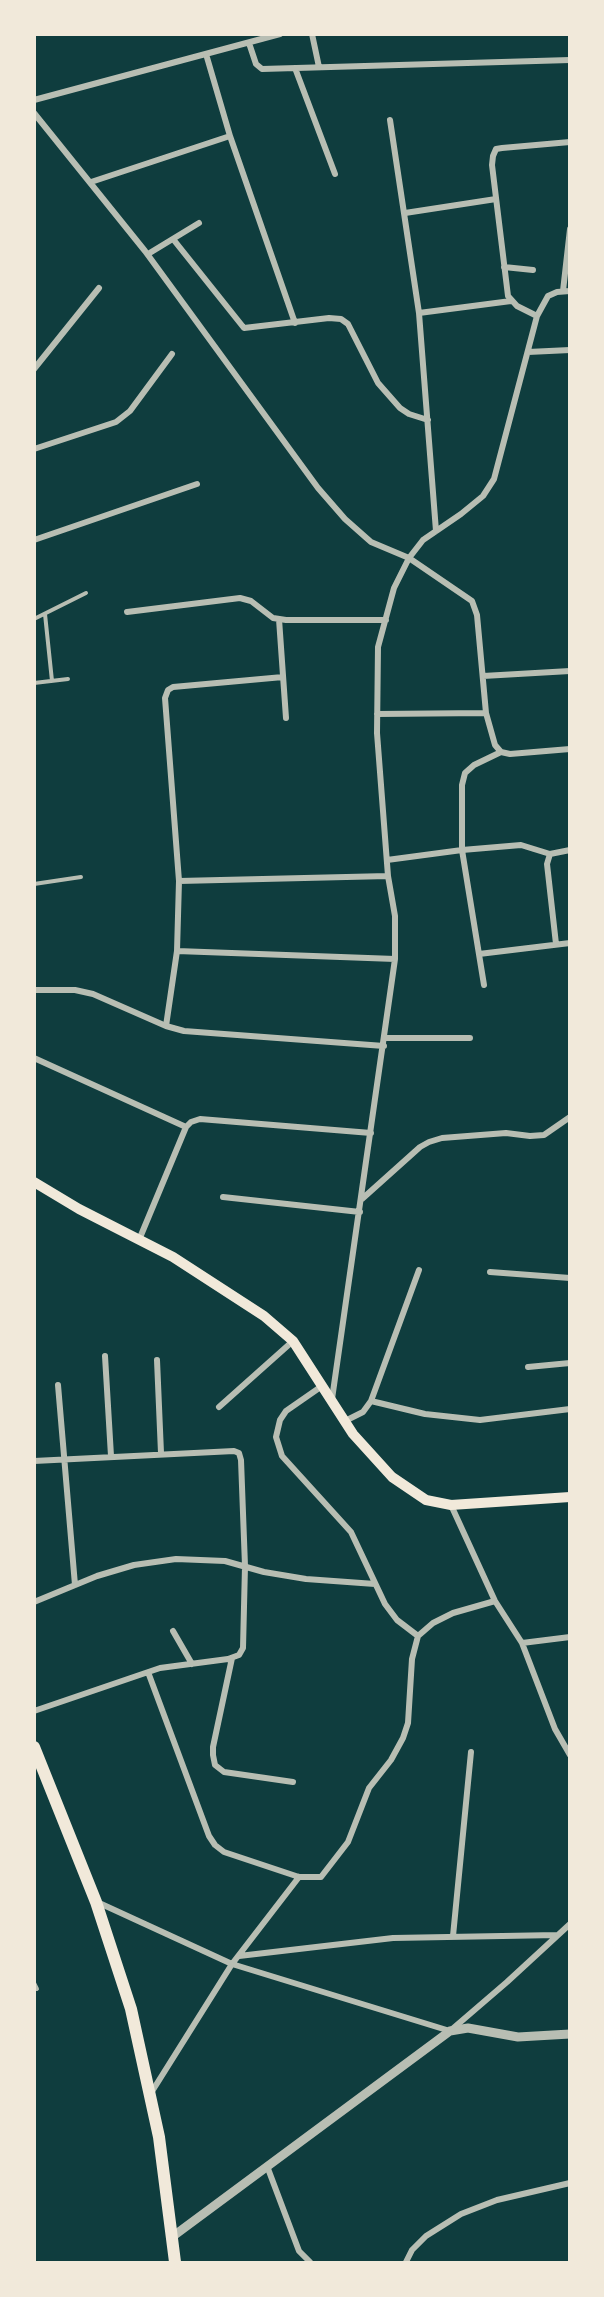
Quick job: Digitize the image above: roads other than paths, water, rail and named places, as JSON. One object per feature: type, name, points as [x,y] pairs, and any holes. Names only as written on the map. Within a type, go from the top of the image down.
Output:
[{"type":"main road","points":[[34,1182],[79,1209],[173,1257],[264,1316],[293,1341],[345,1421],[392,1477],[426,1500],[451,1505],[570,1497]]},
{"type":"main road","points":[[34,1747],[96,1902],[131,2009],[159,2137],[175,2262]]},
{"type":"street","points":[[34,100],[280,34]]},
{"type":"street","points":[[312,34],[319,67]]},
{"type":"street","points":[[249,43],[256,64],[262,69],[570,60]]},
{"type":"street","points":[[207,54],[230,136],[295,322]]},
{"type":"street","points":[[295,68],[335,174]]},
{"type":"street","points":[[34,113],[148,254],[318,488],[345,519],[371,542],[409,558],[472,601],[477,615],[486,713],[495,745],[501,752],[510,754],[570,748]]},
{"type":"street","points":[[390,120],[419,313],[436,531]]},
{"type":"street","points":[[91,182],[230,136]]},
{"type":"street","points":[[537,316],[511,301],[508,296],[492,165],[496,150],[570,142]]},
{"type":"street","points":[[405,213],[496,200]]},
{"type":"street","points":[[148,254],[199,223]]},
{"type":"street","points":[[332,1402],[395,960],[395,916],[388,876],[377,714],[378,646],[394,588],[409,558],[423,540],[483,496],[494,479],[537,316],[548,296],[566,291],[570,229]]},
{"type":"street","points":[[173,239],[244,328],[329,318],[341,319],[348,324],[378,383],[400,408],[409,414],[428,420]]},
{"type":"street","points":[[504,267],[533,270]]},
{"type":"street","points":[[34,369],[99,288]]},
{"type":"street","points":[[419,313],[511,301]]},
{"type":"street","points":[[528,352],[570,350]]},
{"type":"street","points":[[34,449],[116,422],[130,411],[172,354]]},
{"type":"street","points":[[34,540],[197,484]]},
{"type":"street","points":[[127,612],[240,598],[251,601],[273,618],[279,619],[386,620]]},
{"type":"street","points":[[279,619],[286,718]]},
{"type":"street","points":[[483,676],[570,671]]},
{"type":"street","points":[[166,1026],[177,951],[179,881],[165,698],[168,690],[173,687],[283,676]]},
{"type":"street","points":[[377,714],[486,713]]},
{"type":"street","points":[[484,985],[462,850],[462,784],[465,773],[474,765],[501,752]]},
{"type":"street","points":[[387,860],[521,845],[549,854],[570,850]]},
{"type":"street","points":[[549,854],[547,864],[556,944]]},
{"type":"street","points":[[179,881],[388,876]]},
{"type":"street","points":[[479,954],[570,943]]},
{"type":"street","points":[[177,951],[395,960]]},
{"type":"street","points":[[34,990],[75,990],[93,994],[166,1026],[184,1031],[384,1046]]},
{"type":"street","points":[[385,1038],[470,1038]]},
{"type":"street","points":[[34,1058],[186,1127]]},
{"type":"street","points":[[362,1199],[420,1147],[429,1142],[442,1138],[506,1133],[544,1135],[570,1117]]},
{"type":"street","points":[[139,1240],[190,1122],[201,1119],[371,1133]]},
{"type":"street","points":[[224,1197],[360,1212]]},
{"type":"street","points":[[345,1421],[363,1412],[371,1401],[419,1270]]},
{"type":"street","points":[[490,1272],[570,1278]]},
{"type":"street","points":[[219,1407],[293,1341]]},
{"type":"street","points":[[105,1356],[111,1456]]},
{"type":"street","points":[[157,1360],[161,1453]]},
{"type":"street","points":[[528,1367],[570,1363]]},
{"type":"street","points":[[58,1385],[75,1585]]},
{"type":"street","points":[[322,1386],[286,1411],[280,1420],[276,1437],[282,1456],[351,1532],[375,1584],[396,1620],[418,1636]]},
{"type":"street","points":[[371,1401],[425,1414],[480,1420],[570,1409]]},
{"type":"street","points":[[34,1461],[234,1450],[242,1460],[245,1566],[243,1648],[239,1655],[148,1672],[34,1711]]},
{"type":"street","points":[[451,1505],[495,1601],[522,1643],[555,1729],[570,1755]]},
{"type":"street","points":[[34,1602],[97,1576],[134,1565],[176,1559],[225,1561],[306,1579],[375,1584]]},
{"type":"street","points":[[148,1672],[209,1836],[215,1845],[224,1852],[299,1877],[321,1877],[348,1842],[369,1788],[391,1760],[403,1738],[408,1723],[412,1659],[418,1636],[433,1623],[453,1613],[495,1601]]},
{"type":"street","points":[[173,1631],[192,1664]]},
{"type":"street","points":[[522,1643],[570,1637]]},
{"type":"street","points":[[232,1658],[213,1747],[215,1765],[224,1772],[292,1782]]},
{"type":"street","points":[[453,1936],[471,1752]]},
{"type":"street","points":[[150,2094],[232,1964],[299,1877]]},
{"type":"street","points":[[96,1902],[232,1964],[450,2031],[468,2028],[518,2037],[570,2034]]},
{"type":"street","points":[[172,2237],[450,2031],[570,1924]]},
{"type":"street","points":[[239,1956],[393,1938],[558,1935]]},
{"type":"street","points":[[267,2166],[299,2251],[310,2262]]},
{"type":"street","points":[[406,2262],[412,2250],[426,2236],[461,2214],[497,2199],[570,2183]]},
{"type":"lane","points":[[34,619],[86,593]]},
{"type":"lane","points":[[45,614],[52,681]]},
{"type":"lane","points":[[34,683],[68,679]]},
{"type":"lane","points":[[34,884],[81,877]]},
{"type":"lane","points":[[34,1983],[37,1989]]}]
